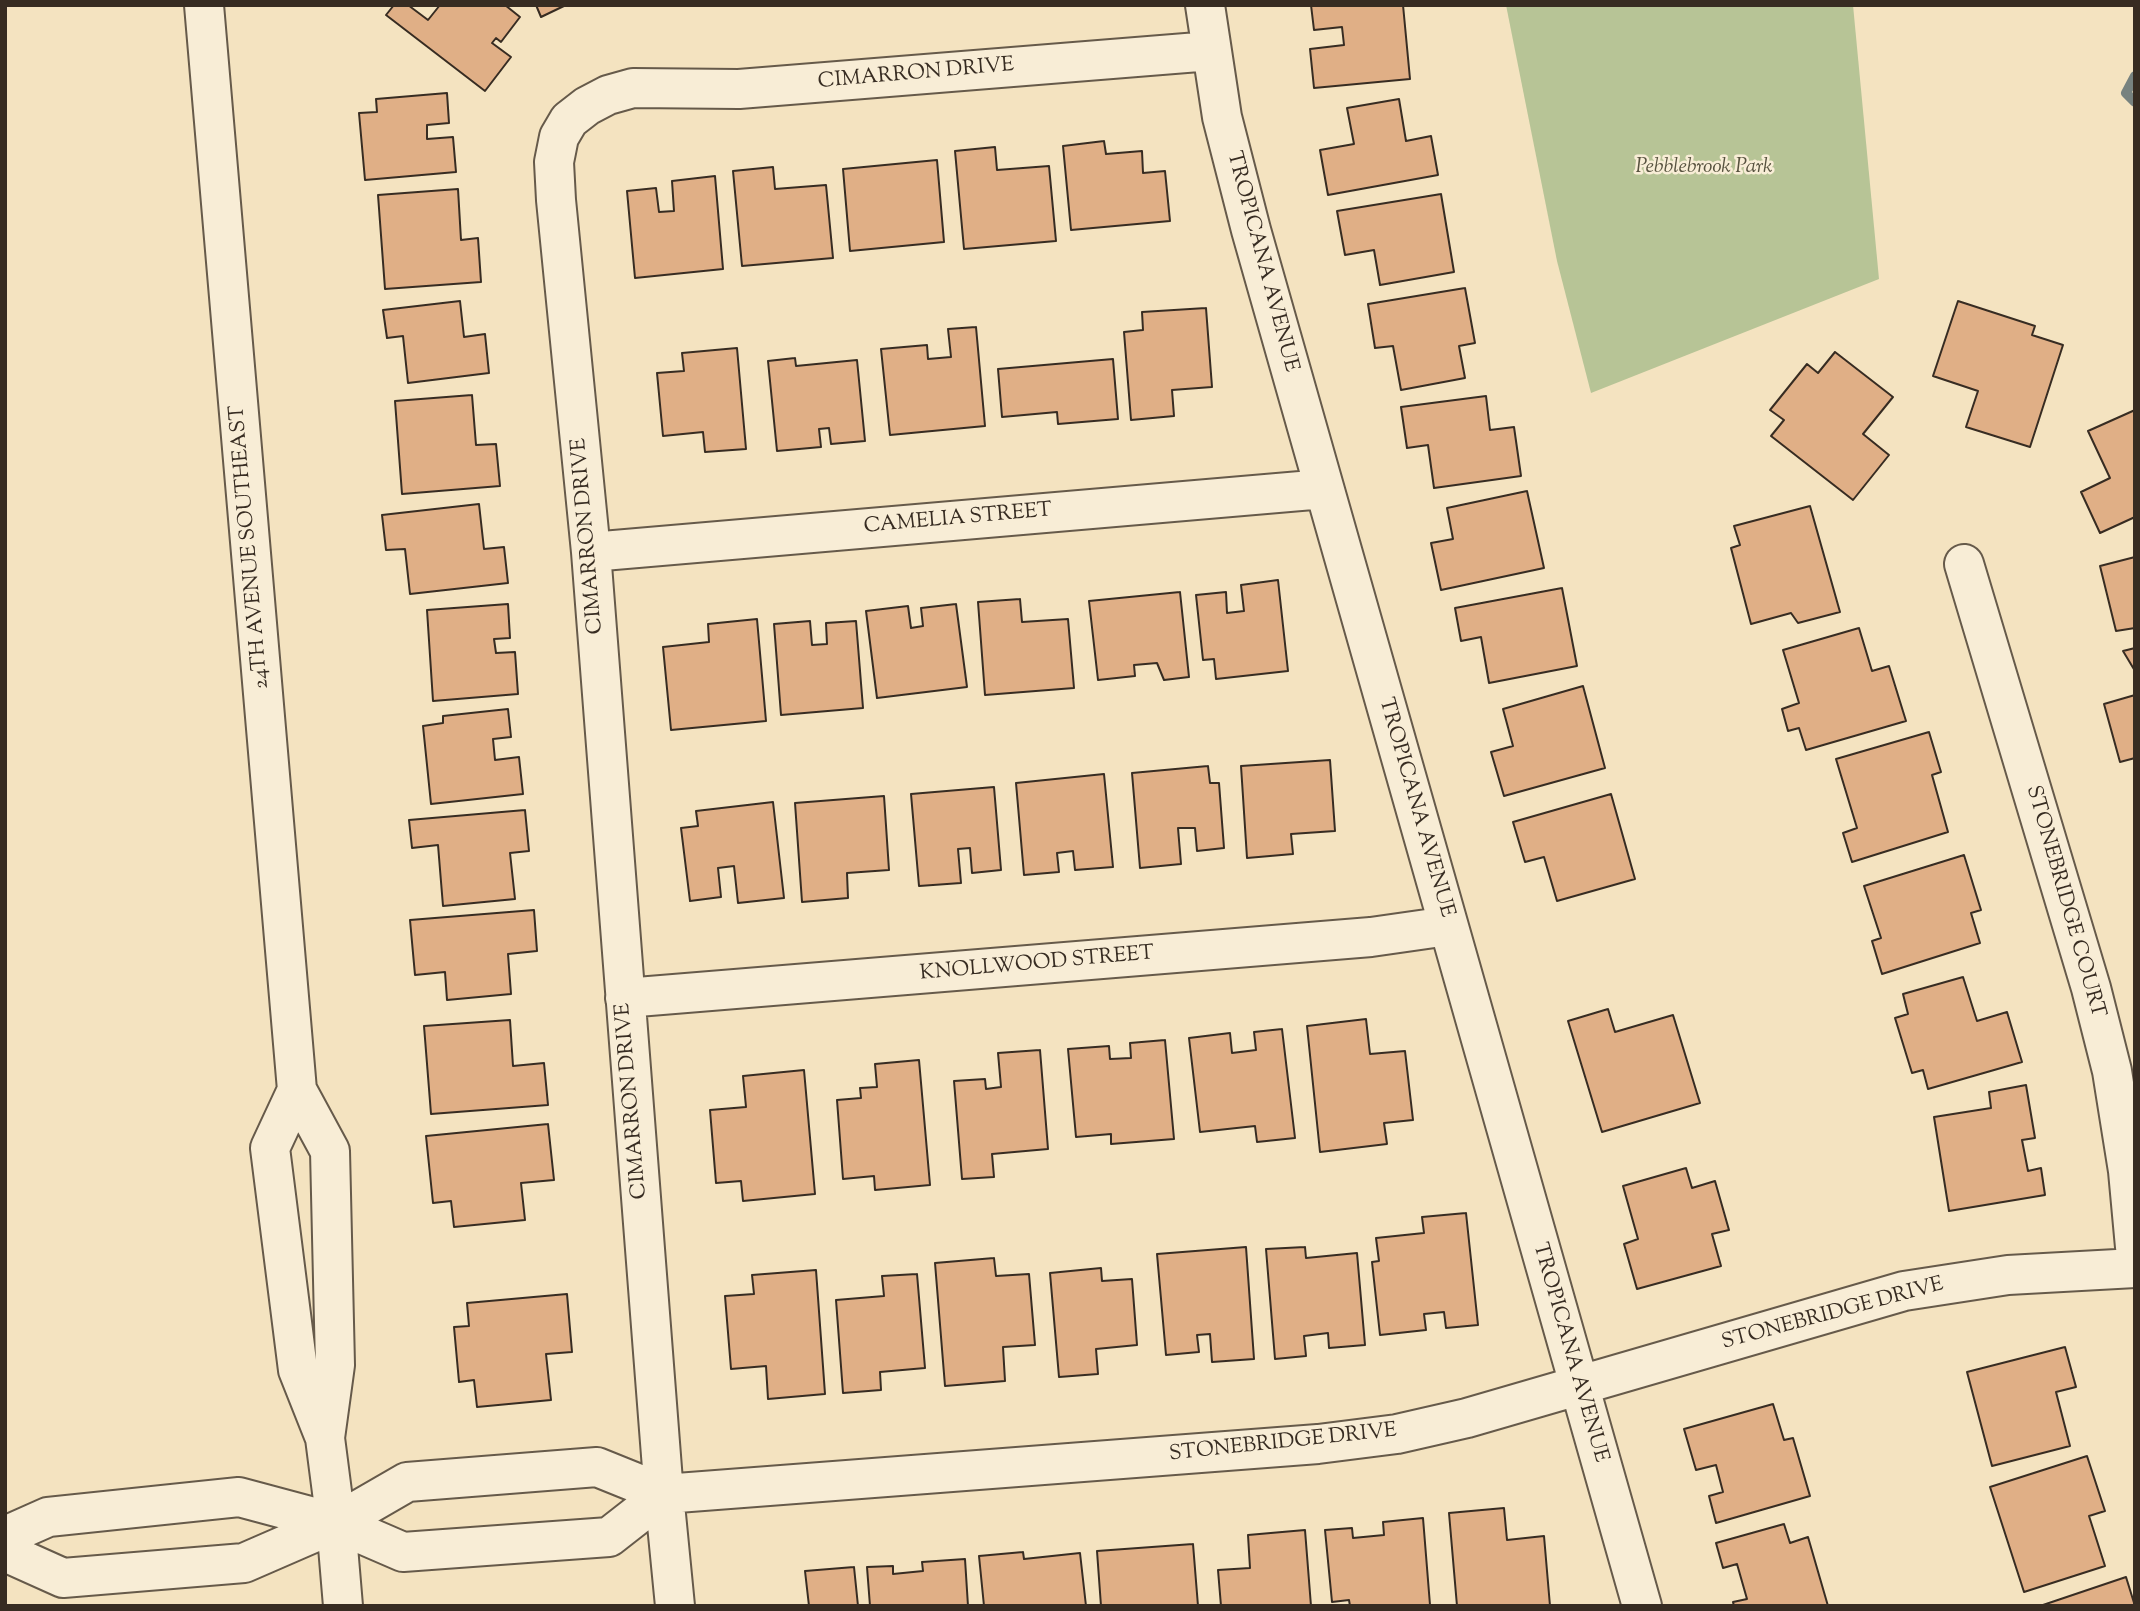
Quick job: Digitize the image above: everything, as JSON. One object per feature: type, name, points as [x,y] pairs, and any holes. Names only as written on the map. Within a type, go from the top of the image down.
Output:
[{"type":"street","name":"24TH AVENUE SOUTHEAST","points":[[204,5],[297,1090],[330,1151],[335,1365],[325,1438]]},
{"type":"street","name":"TROPICANA AVENUE","points":[[1205,5],[1222,117],[1251,230],[1642,1606]]},
{"type":"street","name":"CIMARRON DRIVE","points":[[675,1606],[591,552],[554,162],[559,137],[569,120],[608,95],[634,88],[739,89],[1211,51]]},
{"type":"street","name":"CAMELIA STREET","points":[[591,552],[1324,489]]},
{"type":"street","name":"STONEBRIDGE COURT","points":[[1964,564],[2091,988],[2112,1071],[2128,1171],[2135,1247]]},
{"type":"street","name":"KNOLLWOOD STREET","points":[[625,999],[1358,938],[1448,926]]},
{"type":"street","name":"24TH AVENUE SOUTHEAST","points":[[297,1090],[270,1148],[299,1370],[325,1438],[336,1523],[342,1606]]},
{"type":"street","name":"STONEBRIDGE DRIVE","points":[[5,1552],[63,1578],[244,1563],[336,1523],[407,1482],[597,1467],[664,1494],[1318,1444],[1397,1434],[1578,1386],[1904,1291],[2008,1275],[2135,1268]]},
{"type":"street","points":[[5,1536],[48,1517],[239,1497],[336,1523],[403,1552],[609,1537],[664,1494]]},
{"type":"green space","name":"Pebblebrook Park","points":[[1506,5],[1853,5],[1879,279],[1591,393],[1557,261]]},
{"type":"building","points":[[394,5],[408,5],[428,20],[440,5],[505,5],[520,17],[501,42],[496,38],[492,43],[511,57],[485,91],[386,15]]},
{"type":"building","points":[[536,5],[566,5],[541,17]]},
{"type":"building","points":[[1311,5],[1403,5],[1410,79],[1314,88],[1310,49],[1344,45],[1342,27],[1314,30]]},
{"type":"building","points":[[447,93],[449,123],[427,125],[427,139],[453,137],[456,172],[365,180],[359,113],[377,112],[376,99]]},
{"type":"building","points":[[1399,99],[1406,141],[1431,136],[1438,175],[1328,195],[1320,150],[1354,144],[1347,108]]},
{"type":"building","points":[[1104,141],[1106,154],[1142,151],[1143,173],[1165,171],[1170,221],[1071,230],[1063,146]]},
{"type":"building","points":[[995,147],[997,170],[1049,166],[1056,241],[964,249],[955,151]]},
{"type":"building","points":[[937,160],[944,242],[850,251],[843,169]]},
{"type":"building","points":[[773,167],[775,189],[826,185],[833,258],[742,266],[733,171]]},
{"type":"building","points":[[715,176],[723,269],[635,278],[627,191],[656,188],[659,212],[674,211],[672,181]]},
{"type":"building","points":[[458,189],[461,240],[478,238],[481,282],[385,289],[378,195]]},
{"type":"building","points":[[1441,194],[1454,272],[1380,285],[1374,250],[1345,255],[1337,211]]},
{"type":"building","points":[[1465,288],[1475,343],[1459,346],[1465,378],[1401,390],[1393,346],[1375,348],[1368,304]]},
{"type":"building","points":[[460,301],[464,337],[485,334],[489,373],[408,383],[403,336],[387,338],[383,310]]},
{"type":"building","points":[[1958,301],[2035,326],[2032,335],[2063,345],[2030,447],[1966,427],[1978,391],[1933,376]]},
{"type":"building","points":[[1206,308],[1212,387],[1172,390],[1174,416],[1131,420],[1124,332],[1143,330],[1142,312]]},
{"type":"building","points":[[976,327],[985,426],[890,435],[881,349],[927,345],[928,359],[951,357],[948,329]]},
{"type":"building","points":[[737,348],[746,449],[705,452],[703,432],[663,436],[657,373],[684,371],[682,353]]},
{"type":"building","points":[[1835,352],[1893,397],[1863,434],[1889,455],[1853,500],[1771,436],[1784,420],[1770,410],[1807,364],[1818,373]]},
{"type":"building","points":[[795,358],[796,366],[857,360],[865,441],[831,444],[829,428],[819,429],[821,447],[777,451],[768,361]]},
{"type":"building","points":[[1113,359],[1118,419],[1058,424],[1057,412],[1002,417],[998,369]]},
{"type":"building","points":[[472,395],[476,445],[496,444],[500,486],[402,494],[395,401]]},
{"type":"building","points":[[1486,396],[1490,430],[1514,427],[1521,476],[1434,488],[1428,445],[1407,448],[1401,407]]},
{"type":"building","points":[[2135,410],[2135,517],[2100,533],[2081,492],[2110,478],[2088,431]]},
{"type":"building","points":[[1527,491],[1544,568],[1441,590],[1431,543],[1453,539],[1447,508]]},
{"type":"building","points":[[479,504],[484,549],[504,547],[508,583],[410,594],[405,549],[386,550],[382,515]]},
{"type":"building","points":[[1810,506],[1840,612],[1798,623],[1791,613],[1751,624],[1731,548],[1740,545],[1734,526]]},
{"type":"building","points":[[2135,557],[2135,628],[2116,631],[2100,566]]},
{"type":"building","points":[[1278,580],[1288,671],[1216,679],[1214,659],[1203,660],[1196,595],[1226,592],[1227,613],[1244,611],[1241,585]]},
{"type":"building","points":[[1562,588],[1577,666],[1489,683],[1481,637],[1461,641],[1455,608]]},
{"type":"building","points":[[1180,592],[1189,677],[1164,680],[1157,663],[1134,665],[1135,676],[1098,680],[1089,601]]},
{"type":"building","points":[[1020,599],[1022,622],[1068,619],[1074,688],[985,695],[978,602]]},
{"type":"building","points":[[508,604],[510,638],[494,639],[496,653],[515,652],[518,694],[433,701],[427,610]]},
{"type":"building","points":[[956,604],[967,687],[877,698],[866,611],[908,606],[911,628],[923,626],[921,608]]},
{"type":"building","points":[[757,619],[766,721],[671,730],[663,647],[709,642],[708,624]]},
{"type":"building","points":[[810,621],[812,645],[827,644],[826,623],[856,621],[863,708],[781,715],[774,624]]},
{"type":"building","points":[[1859,628],[1872,671],[1889,666],[1906,721],[1806,750],[1799,728],[1788,731],[1782,709],[1799,703],[1783,650]]},
{"type":"building","points":[[2135,648],[2135,671],[2123,651]]},
{"type":"building","points":[[1583,686],[1605,768],[1504,796],[1491,752],[1513,746],[1503,709]]},
{"type":"building","points":[[2135,695],[2135,758],[2120,762],[2104,704]]},
{"type":"building","points":[[508,709],[511,737],[493,739],[495,760],[519,757],[523,794],[431,804],[423,726],[443,723],[443,716]]},
{"type":"building","points":[[1929,732],[1941,772],[1932,775],[1948,832],[1852,862],[1843,833],[1857,828],[1836,759]]},
{"type":"building","points":[[1330,760],[1335,831],[1291,834],[1293,854],[1247,858],[1241,766]]},
{"type":"building","points":[[1208,766],[1210,783],[1219,783],[1224,848],[1197,851],[1195,828],[1178,828],[1181,864],[1140,868],[1132,773]]},
{"type":"building","points":[[1104,774],[1113,867],[1075,870],[1073,851],[1057,853],[1059,872],[1024,875],[1016,783]]},
{"type":"building","points":[[994,787],[1001,870],[972,873],[970,848],[958,849],[961,883],[919,886],[911,794]]},
{"type":"building","points":[[1611,794],[1635,879],[1557,901],[1544,857],[1525,862],[1513,822]]},
{"type":"building","points":[[884,796],[889,870],[847,873],[848,898],[802,902],[795,803]]},
{"type":"building","points":[[773,802],[784,898],[738,903],[734,866],[718,868],[721,897],[690,901],[681,828],[698,826],[696,811]]},
{"type":"building","points":[[525,810],[529,851],[510,853],[515,899],[443,906],[438,845],[412,848],[409,820]]},
{"type":"building","points":[[1964,855],[1981,910],[1971,913],[1980,943],[1882,974],[1872,941],[1881,938],[1864,886]]},
{"type":"building","points":[[534,910],[537,951],[508,954],[511,994],[447,1000],[445,972],[415,975],[410,920]]},
{"type":"building","points":[[1963,977],[1977,1021],[2007,1012],[2022,1062],[1928,1089],[1923,1070],[1912,1073],[1895,1018],[1908,1014],[1903,994]]},
{"type":"building","points":[[1608,1009],[1615,1032],[1673,1015],[1700,1103],[1602,1132],[1568,1021]]},
{"type":"building","points":[[1366,1019],[1370,1054],[1405,1051],[1413,1120],[1384,1123],[1387,1144],[1320,1152],[1307,1026]]},
{"type":"building","points":[[510,1020],[513,1066],[544,1063],[548,1105],[431,1114],[424,1026]]},
{"type":"building","points":[[1282,1029],[1295,1138],[1257,1142],[1255,1126],[1200,1132],[1189,1038],[1230,1033],[1232,1053],[1256,1050],[1254,1032]]},
{"type":"building","points":[[1165,1040],[1174,1139],[1111,1144],[1111,1134],[1076,1137],[1068,1049],[1109,1046],[1110,1059],[1131,1058],[1130,1043]]},
{"type":"building","points":[[1040,1050],[1048,1149],[992,1154],[994,1177],[962,1179],[954,1081],[985,1079],[986,1089],[1001,1087],[998,1053]]},
{"type":"building","points":[[919,1060],[930,1185],[875,1190],[874,1176],[843,1179],[837,1100],[861,1098],[860,1088],[877,1087],[875,1064]]},
{"type":"building","points":[[804,1070],[815,1194],[743,1201],[741,1181],[716,1183],[710,1110],[746,1107],[743,1076]]},
{"type":"building","points":[[2026,1085],[2035,1138],[2022,1140],[2028,1171],[2041,1168],[2045,1195],[1949,1211],[1934,1117],[1991,1108],[1989,1092]]},
{"type":"building","points":[[548,1124],[554,1180],[521,1183],[525,1220],[454,1227],[451,1201],[433,1203],[426,1136]]},
{"type":"building","points":[[1686,1168],[1692,1188],[1715,1181],[1729,1230],[1712,1234],[1721,1266],[1637,1289],[1624,1244],[1638,1239],[1623,1186]]},
{"type":"building","points":[[1466,1213],[1478,1325],[1446,1328],[1444,1312],[1424,1314],[1426,1330],[1380,1335],[1372,1262],[1379,1261],[1376,1238],[1424,1233],[1422,1217]]},
{"type":"building","points":[[1246,1247],[1254,1359],[1212,1362],[1210,1334],[1197,1335],[1199,1352],[1166,1355],[1157,1254]]},
{"type":"building","points":[[1305,1247],[1306,1258],[1357,1253],[1365,1345],[1329,1348],[1328,1333],[1304,1336],[1306,1356],[1275,1359],[1266,1249]]},
{"type":"building","points":[[994,1258],[996,1276],[1029,1274],[1035,1345],[1003,1347],[1005,1381],[945,1386],[935,1263]]},
{"type":"building","points":[[1101,1268],[1102,1281],[1132,1279],[1137,1345],[1096,1349],[1098,1374],[1059,1377],[1050,1273]]},
{"type":"building","points":[[816,1270],[825,1394],[768,1399],[766,1366],[731,1369],[725,1296],[754,1294],[752,1275]]},
{"type":"building","points":[[917,1274],[925,1368],[880,1372],[881,1390],[843,1393],[836,1300],[884,1296],[882,1276]]},
{"type":"building","points":[[567,1294],[572,1352],[546,1354],[551,1400],[477,1407],[474,1380],[459,1382],[454,1327],[469,1326],[467,1303]]},
{"type":"building","points":[[2065,1347],[2076,1387],[2056,1392],[2070,1446],[1992,1466],[1967,1372]]},
{"type":"building","points":[[1773,1404],[1784,1440],[1793,1438],[1810,1496],[1716,1523],[1709,1496],[1723,1492],[1716,1465],[1696,1470],[1684,1429]]},
{"type":"building","points":[[2087,1456],[2105,1511],[2089,1516],[2105,1566],[2024,1592],[1990,1487]]},
{"type":"building","points":[[1504,1508],[1507,1540],[1544,1536],[1550,1606],[1457,1606],[1449,1513]]},
{"type":"building","points":[[1423,1518],[1430,1605],[1350,1606],[1349,1600],[1332,1602],[1325,1530],[1352,1528],[1353,1538],[1384,1535],[1383,1522]]},
{"type":"building","points":[[1784,1524],[1790,1543],[1808,1537],[1828,1606],[1734,1606],[1733,1602],[1747,1599],[1737,1564],[1723,1568],[1716,1543]]},
{"type":"building","points":[[1305,1530],[1311,1606],[1221,1606],[1218,1570],[1250,1568],[1248,1535]]},
{"type":"building","points":[[1193,1544],[1198,1606],[1101,1606],[1097,1551]]},
{"type":"building","points":[[1023,1552],[1024,1559],[1080,1553],[1086,1606],[984,1606],[979,1556]]},
{"type":"building","points":[[965,1559],[968,1606],[870,1606],[867,1567],[893,1566],[893,1574],[923,1571],[922,1562]]},
{"type":"building","points":[[854,1567],[858,1606],[809,1606],[805,1571]]},
{"type":"building","points":[[2126,1577],[2135,1606],[2040,1606]]},
{"type":"waterway","points":[[2135,76],[2126,93],[2135,102]]}]
